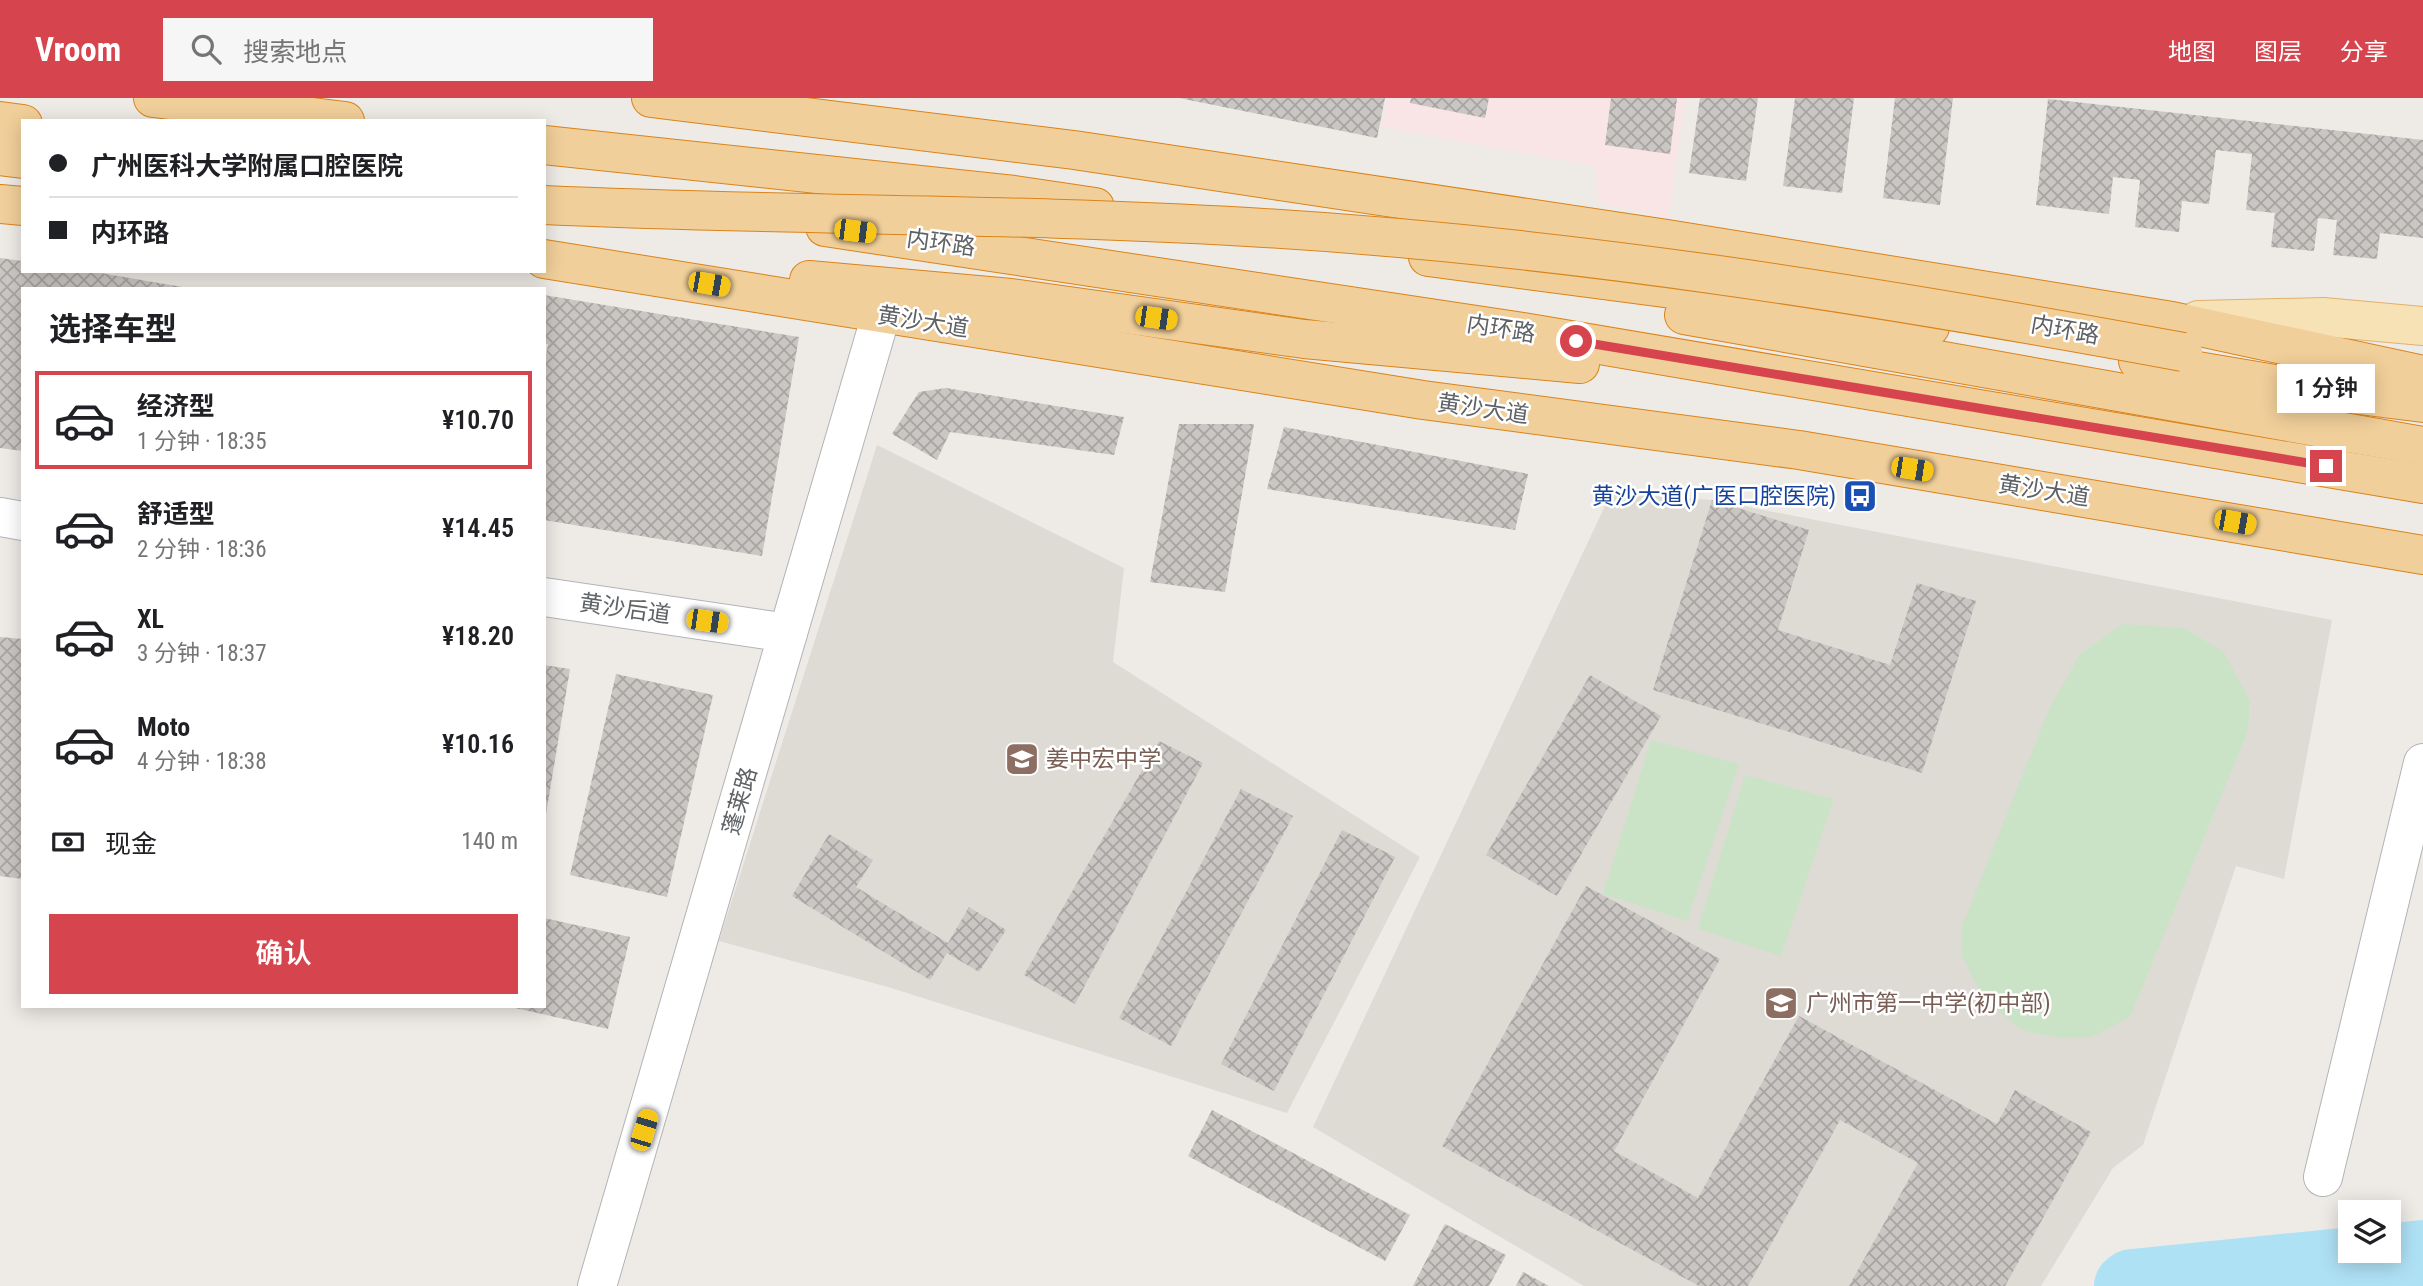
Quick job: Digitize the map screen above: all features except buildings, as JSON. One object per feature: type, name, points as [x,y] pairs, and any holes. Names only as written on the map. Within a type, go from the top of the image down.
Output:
[{"type":"highway","points":[[153,98],[329,119]]},
{"type":"highway","points":[[651,98],[1087,152],[1667,239],[2172,321],[2423,375]]},
{"type":"highway","points":[[751,110],[1014,195]]},
{"type":"highway","points":[[0,121],[21,124]]},
{"type":"highway","points":[[546,145],[1014,195],[1527,272],[1779,303],[2287,386],[2423,403]]},
{"type":"highway","points":[[0,156],[21,159]]},
{"type":"highway","name":"内环路","points":[[546,191],[881,234],[1257,290],[2144,435],[2423,484]]},
{"type":"highway","points":[[0,204],[21,206]]},
{"type":"highway","name":"内环路","points":[[546,205],[858,216],[1148,222],[1481,245],[1642,263],[1827,290],[2423,391]]},
{"type":"highway","name":"黄沙大道","points":[[546,259],[660,275],[881,315],[1435,402],[1799,450],[2423,555]]},
{"type":"highway","points":[[1527,272],[1641,307],[2423,446]]},
{"type":"highway","points":[[660,275],[807,279],[1011,298],[1304,339],[1456,355],[1785,378]]},
{"type":"main road","points":[[2172,321],[2323,317],[2372,318],[2423,326]]},
{"type":"street","name":"蓬莱路","points":[[597,1286],[881,315]]},
{"type":"street","points":[[0,517],[21,521]]},
{"type":"street","name":"黄沙后道","points":[[546,597],[788,633]]},
{"type":"street","points":[[2323,1177],[2418,817],[2423,763]]},
{"type":"shaded area","points":[[1388,98],[1685,98],[1669,218],[1598,203],[1596,166],[1382,127]]},
{"type":"shaded area","name":"姜中宏中学","points":[[877,445],[1124,568],[1113,662],[1420,857],[1287,1113],[888,987],[719,941]]},
{"type":"shaded area","name":"广州市第一中学(初中部)","points":[[1611,493],[1712,500],[2332,620],[2284,879],[2236,866],[2143,1145],[2113,1168],[2041,1286],[1584,1286],[1313,1127]]},
{"type":"green space","points":[[2123,624],[2184,628],[2224,652],[2250,701],[2248,731],[2130,1017],[2089,1038],[2058,1038],[2022,1030],[1983,999],[1962,955],[1962,926],[2049,709],[2080,654]]},
{"type":"green space","points":[[1651,740],[1739,764],[1687,921],[1603,894]]},
{"type":"green space","points":[[1745,775],[1834,799],[1781,956],[1698,929]]},
{"type":"waterway","points":[[2128,1286],[2132,1283],[2423,1254]]},
{"type":"place","name":"黄沙大道(广医口腔医院)","points":[[1860,496]]},
{"type":"place","name":"姜中宏中学","points":[[1022,759]]},
{"type":"place","name":"广州市第一中学(初中部)","points":[[1781,1003]]},
{"type":"route","points":[[1576,341],[1785,378],[2326,466]]}]
